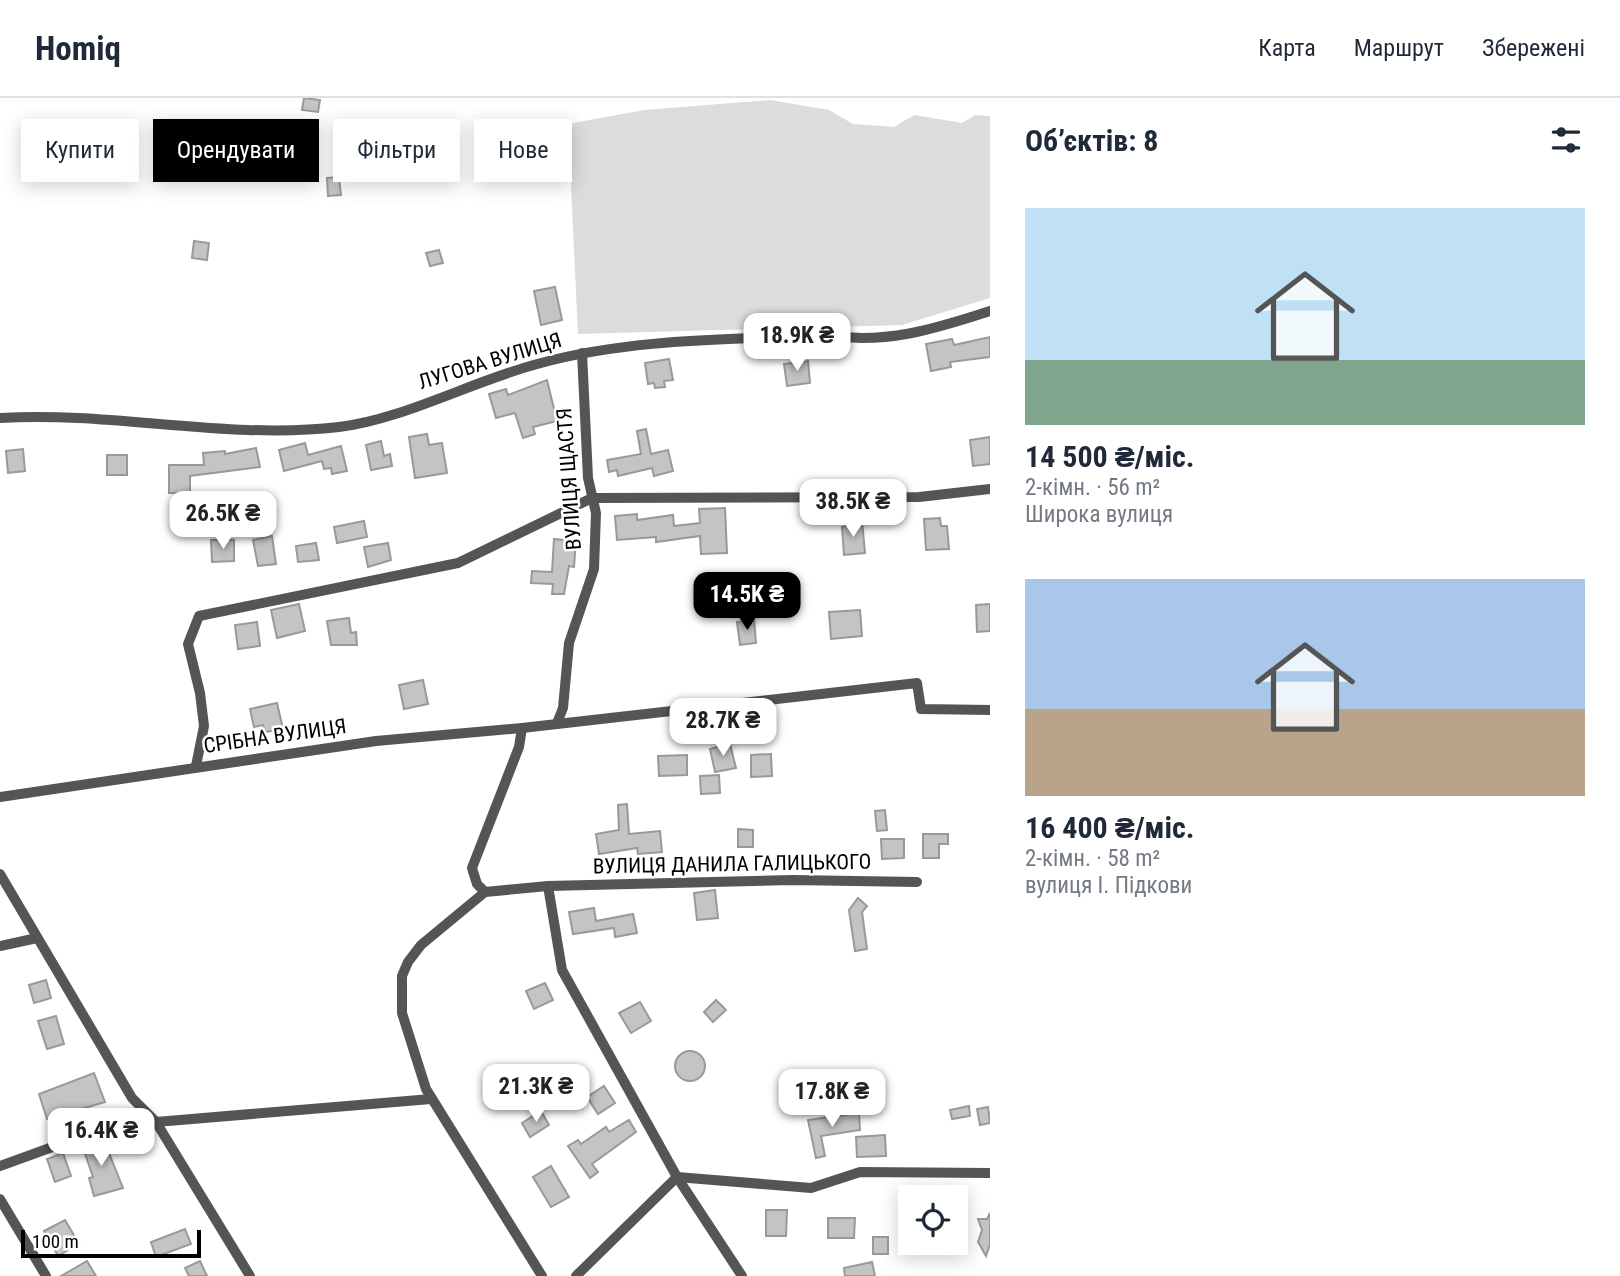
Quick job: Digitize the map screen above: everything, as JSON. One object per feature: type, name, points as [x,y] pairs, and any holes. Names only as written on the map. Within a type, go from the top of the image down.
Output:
[{"type":"street","name":"ЛУГОВА ВУЛИЦЯ","points":[[0,418],[41,416],[278,431],[340,427],[363,423],[503,374],[582,353],[626,346],[826,335],[853,340],[888,339],[942,327],[990,311]]},
{"type":"street","name":"ВУЛИЦЯ ЩАСТЯ","points":[[557,723],[563,708],[569,643],[594,569],[596,513],[592,498],[582,385],[582,353]]},
{"type":"street","points":[[196,766],[204,726],[200,693],[188,644],[199,617],[458,563],[592,498],[919,497],[990,489]]},
{"type":"street","name":"СРІБНА ВУЛИЦЯ","points":[[0,797],[376,741],[522,728],[917,683],[921,709],[990,710]]},
{"type":"street","points":[[522,728],[519,747],[472,868],[477,884],[485,892],[421,945],[402,976],[402,1013],[431,1099],[542,1276]]},
{"type":"street","points":[[0,874],[132,1098],[156,1122],[250,1276]]},
{"type":"street","name":"ВУЛИЦЯ ДАНИЛА ГАЛИЦЬКОГО","points":[[485,892],[548,886],[792,880],[917,882]]},
{"type":"street","points":[[548,886],[562,970],[677,1177],[742,1276]]},
{"type":"street","points":[[0,946],[37,938]]},
{"type":"street","points":[[0,1166],[124,1121],[156,1122],[431,1099]]},
{"type":"street","points":[[576,1276],[677,1177],[811,1188],[860,1172],[990,1173]]},
{"type":"street","points":[[0,1199],[46,1276]]},
{"type":"shaded area","points":[[770,100],[829,110],[853,124],[894,127],[914,115],[962,123],[975,115],[990,116],[990,298],[902,325],[578,334],[571,182],[572,123],[644,110]]},
{"type":"building","points":[[304,98],[320,100],[318,112],[302,110]]},
{"type":"building","points":[[327,178],[333,178],[333,182],[340,182],[341,195],[328,196]]},
{"type":"building","points":[[194,241],[209,243],[207,260],[192,258]]},
{"type":"building","points":[[439,250],[443,263],[430,266],[426,253]]},
{"type":"building","points":[[555,287],[562,320],[541,325],[534,291]]},
{"type":"building","points":[[990,337],[990,357],[950,362],[951,367],[931,371],[926,344],[952,339],[954,345]]},
{"type":"building","points":[[669,359],[673,380],[664,381],[665,387],[655,388],[654,383],[648,384],[645,363]]},
{"type":"building","points":[[808,361],[810,383],[787,386],[784,364]]},
{"type":"building","points":[[547,380],[557,421],[533,427],[535,434],[523,438],[515,413],[496,418],[489,394],[506,389],[508,395]]},
{"type":"building","points":[[646,429],[651,454],[668,450],[673,471],[654,476],[652,468],[618,476],[617,470],[609,472],[607,460],[641,454],[637,431]]},
{"type":"building","points":[[427,434],[429,445],[442,443],[447,473],[415,478],[409,437]]},
{"type":"building","points":[[990,437],[990,464],[973,466],[970,440]]},
{"type":"building","points":[[381,441],[384,456],[390,454],[392,466],[371,470],[366,445]]},
{"type":"building","points":[[305,443],[308,455],[341,446],[347,471],[332,474],[331,468],[324,469],[322,461],[284,471],[279,450]]},
{"type":"building","points":[[256,448],[260,467],[190,476],[190,493],[169,493],[169,465],[204,465],[203,453],[225,451],[225,454]]},
{"type":"building","points":[[23,449],[25,471],[8,473],[6,451]]},
{"type":"building","points":[[107,455],[127,455],[127,475],[107,475]]},
{"type":"building","points":[[725,508],[727,553],[701,554],[700,536],[656,542],[656,537],[617,540],[615,516],[637,514],[637,520],[673,515],[674,526],[700,523],[699,509]]},
{"type":"building","points":[[255,512],[258,533],[243,535],[240,514]]},
{"type":"building","points":[[940,518],[941,526],[947,526],[949,549],[926,550],[924,519]]},
{"type":"building","points":[[364,521],[367,537],[337,543],[334,527]]},
{"type":"building","points":[[862,521],[865,553],[844,555],[842,527]]},
{"type":"building","points":[[272,536],[276,564],[258,566],[253,540]]},
{"type":"building","points":[[554,539],[576,541],[574,567],[569,566],[564,594],[552,594],[553,584],[531,583],[532,571],[552,572]]},
{"type":"building","points":[[211,540],[234,540],[234,561],[212,562]]},
{"type":"building","points":[[316,543],[319,560],[298,562],[296,546]]},
{"type":"building","points":[[388,543],[391,560],[368,567],[364,547]]},
{"type":"building","points":[[299,604],[305,631],[277,638],[271,610]]},
{"type":"building","points":[[990,604],[990,631],[977,632],[976,605]]},
{"type":"building","points":[[860,610],[862,636],[831,639],[829,612]]},
{"type":"building","points":[[349,618],[351,633],[356,632],[357,645],[331,645],[327,621]]},
{"type":"building","points":[[754,620],[756,643],[740,645],[737,622]]},
{"type":"building","points":[[257,622],[260,646],[238,649],[235,625]]},
{"type":"building","points":[[423,680],[428,704],[404,709],[399,685]]},
{"type":"building","points":[[277,703],[283,729],[265,732],[263,725],[254,727],[250,709]]},
{"type":"building","points":[[730,744],[736,768],[715,772],[710,749]]},
{"type":"building","points":[[771,754],[772,776],[751,777],[751,755]]},
{"type":"building","points":[[687,755],[687,775],[659,776],[658,756]]},
{"type":"building","points":[[719,775],[720,793],[701,794],[700,776]]},
{"type":"building","points":[[627,804],[629,834],[660,831],[662,852],[638,854],[637,848],[599,854],[596,834],[619,830],[618,805]]},
{"type":"building","points":[[885,810],[887,830],[877,831],[875,811]]},
{"type":"building","points":[[738,829],[753,830],[753,847],[738,847]]},
{"type":"building","points":[[923,834],[948,834],[948,844],[939,844],[939,858],[923,858]]},
{"type":"building","points":[[881,839],[904,839],[904,858],[882,859]]},
{"type":"building","points":[[715,890],[718,918],[697,920],[694,893]]},
{"type":"building","points":[[858,898],[867,906],[862,912],[867,949],[855,951],[849,910]]},
{"type":"building","points":[[594,908],[596,921],[633,914],[637,933],[615,937],[614,928],[573,934],[569,912]]},
{"type":"building","points":[[46,980],[51,998],[34,1003],[29,985]]},
{"type":"building","points":[[545,983],[553,1000],[534,1009],[526,991]]},
{"type":"building","points":[[716,1000],[726,1010],[713,1022],[704,1012]]},
{"type":"building","points":[[640,1002],[651,1021],[631,1033],[619,1013]]},
{"type":"building","points":[[56,1016],[64,1044],[47,1049],[38,1021]]},
{"type":"building","points":[[690,1051],[701,1055],[705,1066],[701,1077],[690,1081],[679,1077],[675,1066],[679,1055]]},
{"type":"building","points":[[94,1073],[105,1102],[47,1119],[39,1094]]},
{"type":"building","points":[[604,1086],[615,1103],[598,1114],[587,1097]]},
{"type":"building","points":[[882,1091],[884,1100],[867,1103],[866,1094]]},
{"type":"building","points":[[969,1106],[970,1116],[952,1119],[950,1110]]},
{"type":"building","points":[[988,1107],[990,1123],[980,1125],[977,1109]]},
{"type":"building","points":[[541,1111],[549,1125],[530,1137],[522,1123]]},
{"type":"building","points":[[859,1113],[860,1130],[821,1136],[825,1156],[816,1158],[808,1120]]},
{"type":"building","points":[[629,1120],[636,1132],[592,1164],[598,1172],[590,1178],[568,1146],[578,1140],[581,1144],[606,1127],[609,1132]]},
{"type":"building","points":[[885,1135],[886,1156],[857,1157],[856,1137]]},
{"type":"building","points":[[103,1138],[123,1188],[94,1196],[89,1178],[93,1177],[82,1145]]},
{"type":"building","points":[[63,1153],[71,1176],[55,1182],[47,1159]]},
{"type":"building","points":[[551,1166],[569,1197],[551,1207],[533,1177]]},
{"type":"building","points":[[766,1210],[787,1210],[786,1236],[766,1236]]},
{"type":"building","points":[[990,1213],[990,1244],[986,1256],[978,1242],[982,1230],[978,1219],[987,1219]]},
{"type":"building","points":[[828,1218],[855,1218],[854,1238],[828,1238]]},
{"type":"building","points":[[65,1220],[79,1244],[58,1256],[44,1231]]},
{"type":"building","points":[[185,1229],[191,1244],[156,1257],[151,1242]]},
{"type":"building","points":[[873,1237],[888,1237],[888,1254],[873,1254]]},
{"type":"building","points":[[87,1261],[96,1276],[61,1276]]},
{"type":"building","points":[[200,1261],[207,1276],[189,1276],[185,1268]]},
{"type":"building","points":[[872,1262],[875,1276],[845,1276],[844,1268]]}]
